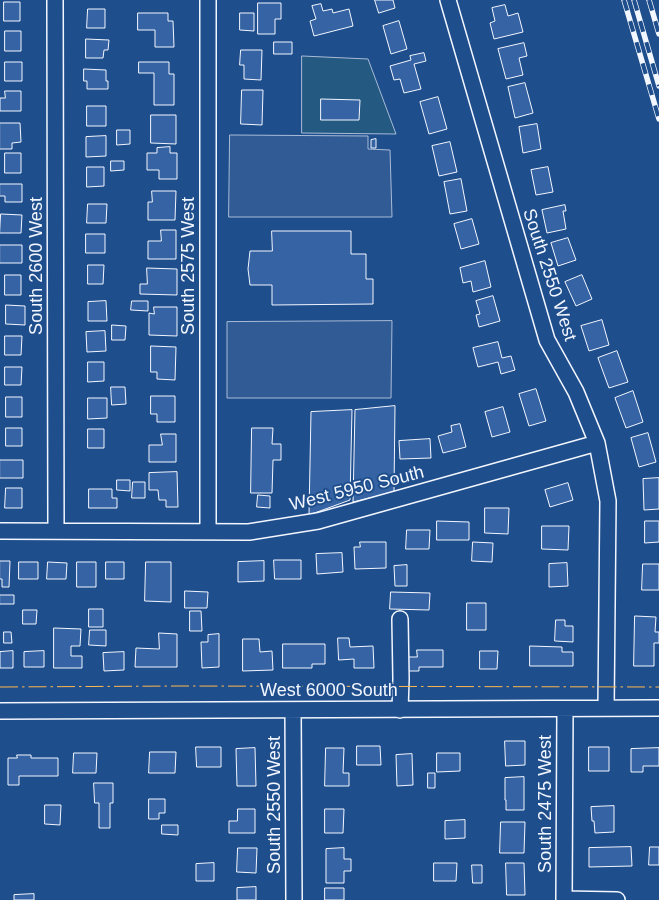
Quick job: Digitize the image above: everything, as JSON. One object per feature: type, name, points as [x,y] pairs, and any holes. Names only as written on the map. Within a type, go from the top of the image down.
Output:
[{"type":"street","name":"South 2600 West","points":[[55,0],[56,531]]},
{"type":"street","name":"South 2575 West","points":[[208,0],[208,532]]},
{"type":"street","name":"South 2550 West","points":[[448,0],[547,340],[576,392],[597,443],[608,501],[606,708]]},
{"type":"street","name":"West 5950 South","points":[[0,531],[249,532],[318,521],[597,443]]},
{"type":"street","points":[[400,619],[400,710]]},
{"type":"street","name":"West 6000 South","points":[[0,711],[659,708]]},
{"type":"street","name":"South 2475 West","points":[[564,899],[565,709]]},
{"type":"street","name":"South 2550 West","points":[[293,710],[294,900]]},
{"type":"street","points":[[564,899],[617,900]]},
{"type":"shaded area","points":[[302,56],[368,59],[396,134],[302,133]]},
{"type":"shaded area","points":[[230,135],[368,136],[368,149],[390,150],[392,217],[229,217]]},
{"type":"shaded area","points":[[392,321],[391,398],[227,398],[227,322]]},
{"type":"building","points":[[375,0],[393,0],[395,8],[379,13]]},
{"type":"building","points":[[4,2],[20,2],[20,21],[4,21]]},
{"type":"building","points":[[258,3],[281,3],[281,19],[275,19],[275,34],[258,34]]},
{"type":"building","points":[[321,4],[323,11],[332,9],[333,13],[349,9],[353,26],[314,36],[310,21],[316,19],[312,6]]},
{"type":"building","points":[[505,5],[508,16],[518,13],[523,32],[494,39],[490,23],[495,21],[492,8]]},
{"type":"building","points":[[88,9],[105,9],[105,28],[87,28]]},
{"type":"building","points":[[138,13],[168,13],[168,21],[173,21],[174,47],[155,47],[155,30],[138,30]]},
{"type":"building","points":[[240,13],[254,13],[254,31],[240,30]]},
{"type":"building","points":[[399,21],[407,49],[391,54],[383,26]]},
{"type":"building","points":[[5,31],[21,31],[21,51],[5,51]]},
{"type":"building","points":[[86,39],[109,40],[108,50],[104,50],[103,58],[86,58]]},
{"type":"building","points":[[274,42],[292,42],[292,54],[274,54]]},
{"type":"building","points":[[524,43],[527,56],[519,58],[523,75],[506,79],[498,49]]},
{"type":"building","points":[[241,50],[262,50],[261,80],[244,79],[244,65],[240,65]]},
{"type":"building","points":[[424,53],[426,61],[414,64],[421,89],[404,93],[400,79],[394,80],[390,66],[411,60],[410,56]]},
{"type":"building","points":[[5,62],[22,62],[22,81],[5,81]]},
{"type":"building","points":[[139,62],[169,62],[169,74],[174,74],[174,105],[154,105],[154,73],[139,73]]},
{"type":"building","points":[[84,69],[106,70],[108,89],[87,89],[87,81],[84,81]]},
{"type":"building","points":[[525,83],[533,113],[515,118],[508,87]]},
{"type":"building","points":[[242,90],[263,90],[262,125],[241,124]]},
{"type":"building","points":[[5,91],[21,91],[21,111],[0,111],[0,98],[5,98]]},
{"type":"building","points":[[438,97],[447,129],[429,134],[420,102]]},
{"type":"building","points":[[321,99],[360,100],[359,120],[321,120]]},
{"type":"building","points":[[87,106],[106,106],[106,126],[87,126]]},
{"type":"building","points":[[151,115],[176,115],[176,144],[151,143]]},
{"type":"building","points":[[0,123],[20,123],[21,142],[12,143],[12,149],[0,149]]},
{"type":"building","points":[[537,124],[541,149],[523,153],[519,127]]},
{"type":"building","points":[[117,130],[130,130],[130,144],[117,145]]},
{"type":"building","points":[[106,136],[106,156],[86,157],[86,137]]},
{"type":"building","points":[[376,139],[376,148],[371,148],[371,140]]},
{"type":"building","points":[[450,142],[457,172],[439,176],[432,146]]},
{"type":"building","points":[[170,147],[170,153],[177,153],[177,179],[159,179],[159,170],[147,170],[147,153],[157,153],[157,148]]},
{"type":"building","points":[[5,153],[21,153],[21,173],[5,173]]},
{"type":"building","points":[[111,161],[124,161],[124,170],[111,171]]},
{"type":"building","points":[[87,167],[104,167],[104,186],[87,187]]},
{"type":"building","points":[[548,167],[553,192],[536,195],[531,170]]},
{"type":"building","points":[[461,179],[467,211],[450,214],[444,182]]},
{"type":"building","points":[[0,184],[22,184],[22,202],[5,202],[5,196],[0,196]]},
{"type":"building","points":[[152,191],[176,191],[175,220],[148,220],[148,202],[152,202]]},
{"type":"building","points":[[88,204],[107,204],[106,223],[87,223]]},
{"type":"building","points":[[565,205],[566,211],[563,211],[566,229],[547,233],[542,210]]},
{"type":"building","points":[[1,214],[22,215],[21,233],[0,233]]},
{"type":"building","points":[[472,219],[479,244],[461,249],[454,224]]},
{"type":"building","points":[[161,230],[176,230],[176,259],[148,259],[148,241],[161,241]]},
{"type":"building","points":[[272,231],[351,231],[351,254],[366,254],[366,279],[373,279],[373,304],[272,305],[272,285],[250,285],[248,269],[250,251],[272,251]]},
{"type":"building","points":[[86,234],[105,234],[105,253],[86,253]]},
{"type":"building","points":[[568,238],[576,260],[558,266],[551,243]]},
{"type":"building","points":[[0,245],[22,245],[22,263],[0,263]]},
{"type":"building","points":[[485,261],[491,287],[473,292],[471,281],[463,283],[460,268]]},
{"type":"building","points":[[88,265],[104,265],[103,284],[88,284]]},
{"type":"building","points":[[147,268],[177,269],[177,295],[140,294],[140,284],[147,284]]},
{"type":"building","points":[[5,275],[21,275],[21,295],[5,295]]},
{"type":"building","points":[[582,275],[592,299],[576,306],[565,282]]},
{"type":"building","points":[[493,296],[500,321],[479,327],[476,315],[480,314],[476,301]]},
{"type":"building","points":[[106,301],[107,321],[88,321],[88,302]]},
{"type":"building","points":[[132,301],[148,301],[148,311],[131,310]]},
{"type":"building","points":[[6,305],[25,306],[25,325],[6,324]]},
{"type":"building","points":[[154,307],[177,307],[177,336],[149,335],[149,313],[154,314]]},
{"type":"building","points":[[602,320],[609,345],[589,351],[581,326]]},
{"type":"building","points":[[112,325],[126,326],[125,340],[112,340]]},
{"type":"building","points":[[105,331],[106,351],[87,352],[86,332]]},
{"type":"building","points":[[5,336],[22,336],[21,355],[5,355]]},
{"type":"building","points":[[498,342],[502,358],[511,356],[515,370],[501,374],[498,362],[478,367],[473,348]]},
{"type":"building","points":[[151,346],[176,347],[175,380],[157,379],[157,372],[151,372]]},
{"type":"building","points":[[617,351],[628,382],[609,388],[598,358]]},
{"type":"building","points":[[88,362],[104,362],[104,381],[88,382]]},
{"type":"building","points":[[5,367],[22,367],[21,385],[5,385]]},
{"type":"building","points":[[111,387],[125,387],[126,404],[112,405]]},
{"type":"building","points":[[536,389],[546,421],[529,426],[519,394]]},
{"type":"building","points":[[633,391],[643,422],[626,428],[615,398]]},
{"type":"building","points":[[151,396],[175,396],[175,422],[157,422],[157,414],[151,414]]},
{"type":"building","points":[[6,397],[22,397],[22,417],[6,417]]},
{"type":"building","points":[[88,398],[107,398],[107,418],[88,419]]},
{"type":"building","points":[[395,406],[394,492],[353,502],[355,410]]},
{"type":"building","points":[[503,407],[510,432],[492,437],[485,412]]},
{"type":"building","points":[[352,410],[350,500],[309,515],[311,412]]},
{"type":"building","points":[[460,424],[466,447],[443,453],[438,436],[452,432],[451,426]]},
{"type":"building","points":[[6,428],[22,428],[22,446],[6,446]]},
{"type":"building","points":[[252,428],[273,428],[272,444],[281,444],[281,460],[273,460],[272,493],[251,493]]},
{"type":"building","points":[[88,429],[104,429],[104,448],[88,448]]},
{"type":"building","points":[[648,433],[656,462],[639,467],[631,438]]},
{"type":"building","points":[[161,434],[176,434],[176,462],[149,462],[149,445],[162,445]]},
{"type":"building","points":[[430,439],[431,458],[400,459],[399,441]]},
{"type":"building","points":[[0,460],[23,460],[23,478],[0,478]]},
{"type":"building","points":[[177,472],[178,507],[166,507],[166,500],[159,500],[158,490],[149,490],[149,473]]},
{"type":"building","points":[[659,478],[659,509],[644,510],[643,479]]},
{"type":"building","points":[[117,480],[130,480],[130,491],[117,490]]},
{"type":"building","points":[[133,482],[145,482],[145,498],[132,498]]},
{"type":"building","points":[[568,483],[573,500],[550,507],[545,490]]},
{"type":"building","points":[[6,488],[22,488],[22,508],[5,508]]},
{"type":"building","points":[[89,489],[112,489],[112,498],[117,498],[117,508],[89,508]]},
{"type":"building","points":[[258,495],[270,496],[270,508],[257,507]]},
{"type":"building","points":[[485,508],[509,508],[508,534],[485,533]]},
{"type":"building","points":[[437,521],[469,522],[469,540],[437,540]]},
{"type":"building","points":[[645,521],[659,521],[659,542],[645,543]]},
{"type":"building","points":[[542,526],[569,526],[568,550],[542,549]]},
{"type":"building","points":[[407,530],[430,530],[429,549],[406,549]]},
{"type":"building","points":[[360,542],[386,542],[386,568],[355,569],[354,547],[360,547]]},
{"type":"building","points":[[473,542],[493,543],[492,562],[472,561]]},
{"type":"building","points":[[342,553],[343,572],[317,574],[316,554]]},
{"type":"building","points":[[274,560],[301,560],[301,579],[275,579]]},
{"type":"building","points":[[0,561],[10,561],[9,587],[2,587]]},
{"type":"building","points":[[264,561],[264,581],[238,582],[238,562]]},
{"type":"building","points":[[19,562],[38,562],[38,579],[19,579]]},
{"type":"building","points":[[48,562],[67,563],[66,579],[47,579]]},
{"type":"building","points":[[77,562],[96,562],[96,587],[77,587]]},
{"type":"building","points":[[106,562],[124,562],[124,579],[106,579]]},
{"type":"building","points":[[146,562],[171,562],[171,602],[145,601]]},
{"type":"building","points":[[567,563],[568,586],[549,587],[549,564]]},
{"type":"building","points":[[643,564],[659,564],[659,590],[642,590]]},
{"type":"building","points":[[407,565],[407,586],[395,586],[394,566]]},
{"type":"building","points":[[185,591],[208,592],[207,608],[185,608]]},
{"type":"building","points":[[391,592],[430,593],[429,610],[390,609]]},
{"type":"building","points":[[0,595],[14,595],[14,604],[0,604]]},
{"type":"building","points":[[467,603],[486,603],[486,630],[467,630]]},
{"type":"building","points":[[89,609],[103,609],[103,627],[89,627]]},
{"type":"building","points":[[23,610],[37,610],[36,624],[23,624]]},
{"type":"building","points":[[190,611],[201,611],[202,631],[190,631]]},
{"type":"building","points":[[635,616],[656,617],[655,632],[659,632],[659,643],[654,643],[654,666],[634,666]]},
{"type":"building","points":[[556,620],[565,620],[565,626],[573,626],[573,642],[555,641]]},
{"type":"building","points":[[54,628],[81,629],[80,646],[71,646],[71,656],[82,656],[82,668],[54,668]]},
{"type":"building","points":[[90,630],[106,630],[106,646],[89,645]]},
{"type":"building","points":[[4,632],[11,632],[12,643],[4,643]]},
{"type":"building","points":[[159,633],[177,634],[177,667],[135,667],[136,648],[159,649]]},
{"type":"building","points":[[219,634],[219,667],[202,668],[201,642],[208,642],[208,635]]},
{"type":"building","points":[[338,638],[349,638],[350,647],[373,646],[374,668],[354,668],[354,659],[339,660]]},
{"type":"building","points":[[243,639],[259,639],[260,652],[272,651],[273,670],[243,671]]},
{"type":"building","points":[[283,644],[325,644],[325,664],[312,664],[312,668],[283,668]]},
{"type":"building","points":[[530,646],[562,647],[562,652],[573,652],[573,666],[530,666]]},
{"type":"building","points":[[417,650],[443,650],[443,667],[419,667],[419,671],[404,671],[405,657],[417,657]]},
{"type":"building","points":[[13,651],[13,668],[0,668],[0,652]]},
{"type":"building","points":[[44,651],[44,667],[24,667],[24,652]]},
{"type":"building","points":[[480,651],[498,651],[497,669],[480,669]]},
{"type":"building","points":[[124,652],[124,670],[104,671],[103,653]]},
{"type":"building","points":[[505,741],[525,741],[525,765],[506,766]]},
{"type":"building","points":[[357,746],[380,746],[381,765],[357,765]]},
{"type":"building","points":[[196,747],[221,747],[221,767],[197,767]]},
{"type":"building","points":[[589,747],[609,747],[609,771],[589,771]]},
{"type":"building","points":[[255,748],[256,786],[237,786],[236,749]]},
{"type":"building","points":[[326,748],[344,748],[343,773],[349,773],[349,786],[325,786]]},
{"type":"building","points":[[659,748],[659,766],[643,766],[643,772],[631,772],[631,749]]},
{"type":"building","points":[[150,752],[176,752],[175,773],[149,773]]},
{"type":"building","points":[[74,753],[97,753],[96,773],[73,773]]},
{"type":"building","points":[[437,753],[460,753],[460,771],[437,772]]},
{"type":"building","points":[[412,754],[413,785],[397,786],[396,755]]},
{"type":"building","points":[[17,755],[31,755],[31,758],[58,758],[58,776],[19,776],[19,785],[8,785],[8,758],[17,758]]},
{"type":"building","points":[[428,773],[435,773],[435,788],[428,788]]},
{"type":"building","points":[[524,777],[524,810],[506,810],[505,778]]},
{"type":"building","points":[[94,783],[113,783],[113,803],[110,803],[110,828],[99,828],[99,803],[95,803]]},
{"type":"building","points":[[149,799],[165,799],[165,813],[159,813],[159,819],[149,819]]},
{"type":"building","points":[[45,805],[61,805],[60,825],[45,824]]},
{"type":"building","points":[[614,806],[614,832],[595,833],[591,807]]},
{"type":"building","points":[[238,809],[255,809],[255,833],[229,833],[229,821],[237,821]]},
{"type":"building","points":[[325,809],[344,809],[343,833],[325,833]]},
{"type":"building","points":[[465,820],[465,838],[445,839],[445,821]]},
{"type":"building","points":[[501,822],[525,822],[524,853],[500,853]]},
{"type":"building","points":[[162,825],[178,825],[178,835],[162,834]]},
{"type":"building","points":[[631,847],[632,866],[589,867],[589,848]]},
{"type":"building","points":[[650,847],[659,847],[659,865],[649,865]]},
{"type":"building","points":[[238,848],[257,848],[256,873],[237,872]]},
{"type":"building","points":[[344,848],[344,859],[351,859],[351,871],[344,871],[344,883],[326,883],[326,849]]},
{"type":"building","points":[[214,863],[214,881],[196,881],[196,864]]},
{"type":"building","points":[[434,863],[457,863],[456,881],[434,881]]},
{"type":"building","points":[[506,863],[524,863],[525,895],[507,895]]},
{"type":"building","points":[[472,865],[482,865],[482,883],[473,883]]},
{"type":"building","points":[[256,887],[256,900],[237,900],[237,888]]},
{"type":"building","points":[[325,888],[344,888],[344,900],[325,900]]},
{"type":"building","points":[[34,894],[34,900],[14,900],[14,895]]},
{"type":"railway","points":[[624,0],[659,119]]},
{"type":"railway","points":[[634,0],[659,86]]},
{"type":"railway","points":[[649,0],[659,34]]},
{"type":"power","points":[[0,687],[659,687]]}]
